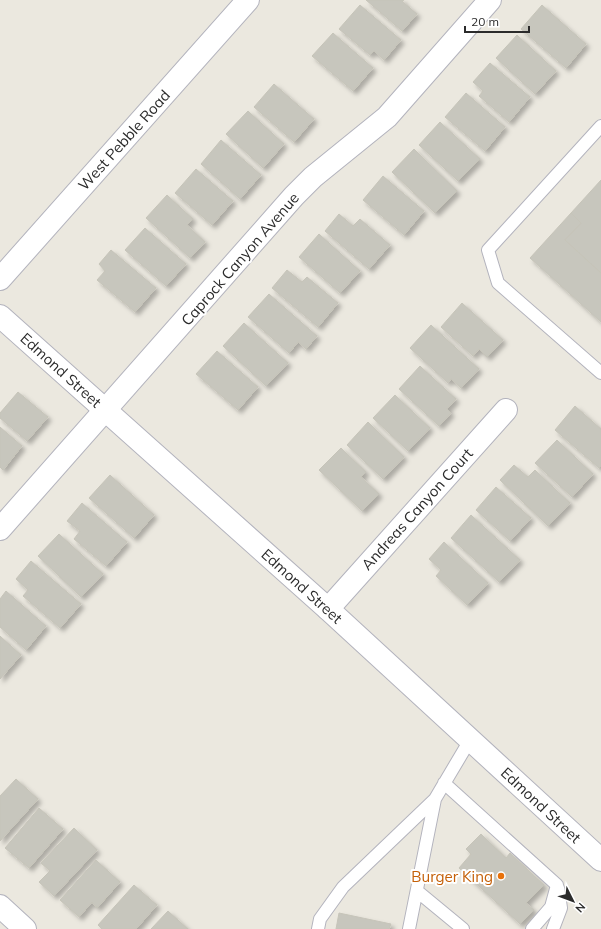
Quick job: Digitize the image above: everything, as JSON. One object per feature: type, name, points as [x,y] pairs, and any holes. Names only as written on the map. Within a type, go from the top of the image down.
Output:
[{"type":"street","name":"West Pebble Road","points":[[0,279],[248,0]]},
{"type":"street","name":"Caprock Canyon Avenue","points":[[0,529],[294,196],[313,177],[387,117],[490,0]]},
{"type":"street","name":"Edmond Street","points":[[0,316],[328,609],[601,860]]},
{"type":"street","name":"Andreas Canyon Court","points":[[328,609],[506,410]]},
{"type":"street","points":[[0,906],[24,929]]},
{"type":"lane","points":[[601,126],[488,250],[498,283],[601,373]]},
{"type":"lane","points":[[318,929],[320,919],[343,887],[435,799],[470,740]]},
{"type":"lane","points":[[444,783],[557,885],[561,908],[553,929]]},
{"type":"lane","points":[[409,929],[435,799]]},
{"type":"lane","points":[[532,929],[551,907],[557,885]]},
{"type":"lane","points":[[417,891],[463,929]]},
{"type":"building","points":[[366,0],[404,0],[402,1],[417,14],[402,31]]},
{"type":"building","points":[[360,5],[401,40],[384,60],[374,51],[370,55],[339,29]]},
{"type":"building","points":[[542,5],[586,44],[566,68],[521,29]]},
{"type":"building","points":[[333,33],[373,68],[353,91],[312,56]]},
{"type":"building","points":[[517,35],[556,71],[535,94],[496,58]]},
{"type":"building","points":[[490,63],[530,97],[509,122],[479,96],[483,91],[473,82]]},
{"type":"building","points":[[274,84],[314,119],[294,142],[254,107]]},
{"type":"building","points":[[466,93],[505,127],[485,151],[445,117]]},
{"type":"building","points":[[248,111],[284,144],[263,168],[226,134]]},
{"type":"building","points":[[440,122],[480,159],[458,181],[419,145]]},
{"type":"building","points":[[221,140],[261,175],[240,199],[201,164]]},
{"type":"building","points":[[414,149],[457,191],[435,213],[392,172]]},
{"type":"building","points":[[196,169],[233,201],[212,225],[175,193]]},
{"type":"building","points":[[383,176],[424,211],[404,235],[363,200]]},
{"type":"building","points":[[601,180],[601,273],[565,240],[581,223],[571,213]]},
{"type":"building","points":[[167,195],[193,219],[187,225],[205,242],[190,258],[146,218]]},
{"type":"building","points":[[571,213],[581,223],[565,240],[601,273],[601,322],[530,258]]},
{"type":"building","points":[[339,214],[353,226],[360,219],[390,245],[369,269],[325,231]]},
{"type":"building","points":[[145,228],[186,264],[166,286],[125,250]]},
{"type":"building","points":[[319,234],[360,271],[340,293],[299,257]]},
{"type":"building","points":[[111,250],[156,288],[135,312],[97,280],[105,271],[99,264]]},
{"type":"building","points":[[287,270],[302,282],[307,277],[338,303],[318,327],[272,288]]},
{"type":"building","points":[[269,294],[317,336],[306,349],[298,342],[289,353],[248,317]]},
{"type":"building","points":[[462,303],[503,340],[487,357],[479,349],[473,356],[441,327]]},
{"type":"building","points":[[244,323],[288,363],[266,386],[223,346]]},
{"type":"building","points":[[431,325],[479,369],[461,388],[451,379],[448,383],[410,348]]},
{"type":"building","points":[[217,351],[258,387],[238,410],[196,374]]},
{"type":"building","points":[[420,366],[456,399],[447,409],[451,413],[439,426],[399,389]]},
{"type":"building","points":[[18,392],[48,417],[27,441],[0,418],[0,413]]},
{"type":"building","points":[[395,395],[430,428],[408,451],[373,418]]},
{"type":"building","points":[[575,406],[601,429],[601,466],[599,468],[555,430]]},
{"type":"building","points":[[368,422],[404,457],[383,479],[347,445]]},
{"type":"building","points":[[0,427],[22,446],[3,470],[0,467]]},
{"type":"building","points":[[557,440],[593,474],[572,497],[535,463]]},
{"type":"building","points":[[341,448],[366,472],[361,477],[379,494],[362,511],[319,470]]},
{"type":"building","points":[[514,465],[528,477],[535,470],[570,503],[548,526],[500,480]]},
{"type":"building","points":[[110,475],[154,515],[134,538],[89,498]]},
{"type":"building","points":[[496,487],[531,518],[510,541],[476,510]]},
{"type":"building","points":[[82,503],[127,542],[106,566],[74,539],[80,531],[67,521]]},
{"type":"building","points":[[471,515],[520,560],[499,582],[451,538]]},
{"type":"building","points":[[59,534],[103,574],[81,597],[38,556]]},
{"type":"building","points":[[444,542],[488,583],[467,605],[436,576],[441,570],[429,559]]},
{"type":"building","points":[[31,561],[81,604],[60,628],[23,596],[28,590],[16,579]]},
{"type":"building","points":[[6,591],[46,626],[26,650],[0,627],[0,599]]},
{"type":"building","points":[[0,636],[21,655],[0,679]]},
{"type":"building","points":[[16,779],[38,799],[0,841],[0,796]]},
{"type":"building","points":[[39,808],[63,829],[29,868],[5,848]]},
{"type":"building","points":[[74,828],[97,850],[54,896],[39,882],[50,871],[41,863]]},
{"type":"building","name":"Burger King","points":[[481,834],[506,858],[510,853],[544,885],[526,903],[534,910],[520,924],[459,868],[471,854],[466,849]]},
{"type":"building","points":[[96,860],[120,882],[97,908],[92,902],[79,917],[60,900]]},
{"type":"building","points":[[134,885],[157,905],[136,929],[102,929],[98,925]]},
{"type":"building","points":[[168,911],[188,929],[151,929]]},
{"type":"building","points":[[339,913],[391,924],[389,929],[336,929]]},
{"type":"place","name":"Burger King","points":[[501,876]]}]
